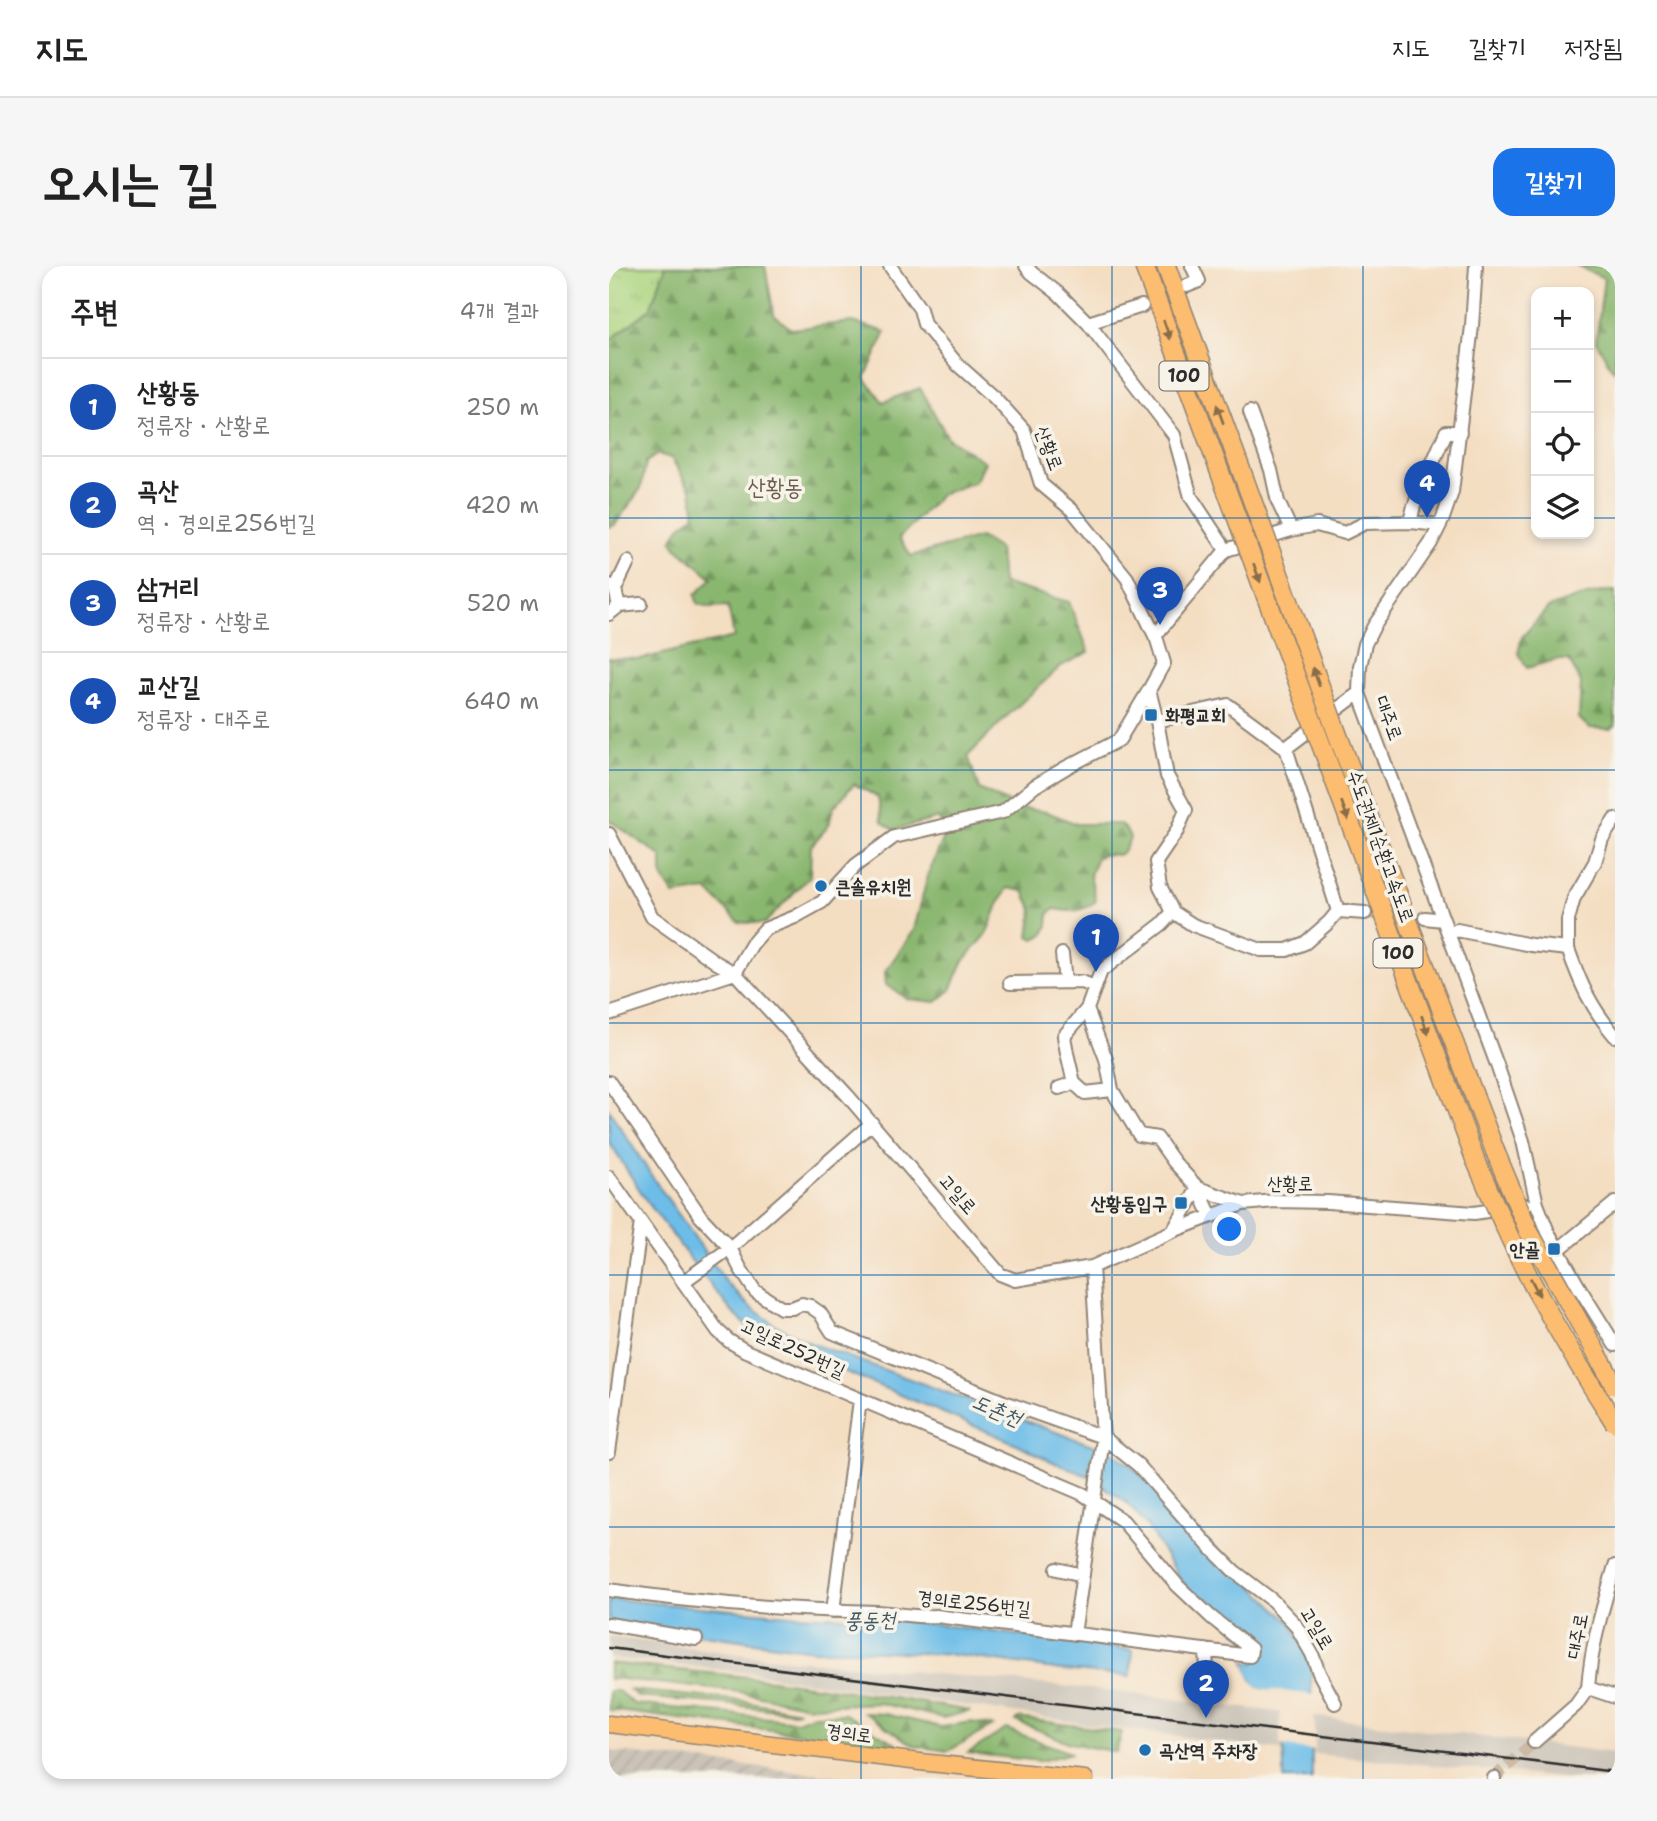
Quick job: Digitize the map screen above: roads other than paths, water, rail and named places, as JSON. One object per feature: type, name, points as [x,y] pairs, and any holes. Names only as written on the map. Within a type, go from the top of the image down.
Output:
[{"type":"highway","name":"수도권제1순환고속도로","points":[[1144,266],[1475,1158],[1509,1236],[1538,1293],[1615,1423]]},
{"type":"highway","name":"수도권제1순환고속도로","points":[[1166,266],[1340,741],[1495,1151],[1529,1232],[1615,1386]]},
{"type":"main road","name":"경의로","points":[[609,1724],[1085,1779]]},
{"type":"main road","name":"경의로","points":[[609,1732],[992,1779]]},
{"type":"street","name":"산황로","points":[[735,973],[752,944],[765,929],[822,902],[856,865],[894,837],[1003,812],[1035,786],[1119,740],[1164,663],[1155,636],[1127,578],[1072,510],[1041,484],[1024,430],[994,397],[958,365],[924,324],[920,309],[890,266]]},
{"type":"street","points":[[1026,266],[1088,323],[1174,435],[1191,497],[1226,550]]},
{"type":"street","points":[[1187,286],[1199,281],[1192,266]]},
{"type":"street","name":"대주로","points":[[1476,266],[1453,492],[1431,543],[1374,626],[1365,644],[1360,666],[1359,693],[1497,1065],[1523,1141],[1537,1204],[1558,1250],[1615,1345]]},
{"type":"street","points":[[1088,323],[1142,306]]},
{"type":"street","points":[[1250,412],[1271,470],[1277,502],[1291,530]]},
{"type":"street","points":[[1410,522],[1414,506],[1446,432],[1460,432]]},
{"type":"street","points":[[1155,636],[1226,550],[1291,530],[1317,526],[1345,533],[1365,523],[1410,522],[1440,525]]},
{"type":"street","points":[[628,562],[612,587],[614,610],[641,604]]},
{"type":"street","points":[[1149,690],[1167,776],[1186,810],[1177,831],[1156,862],[1160,887],[1173,912],[1193,925],[1261,950],[1287,950],[1305,943],[1338,911]]},
{"type":"street","points":[[1286,748],[1359,693]]},
{"type":"street","points":[[1157,721],[1229,705],[1286,748],[1338,911]]},
{"type":"street","points":[[1615,819],[1602,839],[1595,862],[1574,898],[1568,920],[1568,949],[1580,983],[1597,1014],[1615,1036]]},
{"type":"street","name":"고일로","points":[[609,834],[652,917],[735,973],[800,1041],[872,1123],[999,1274],[1015,1280],[1092,1267],[1211,1216]]},
{"type":"street","points":[[1338,911],[1365,913]]},
{"type":"street","points":[[1112,1090],[1085,1093],[1074,1083],[1065,1036],[1087,1009],[1101,971],[1162,924],[1173,912]]},
{"type":"street","points":[[1425,918],[1443,919]]},
{"type":"street","points":[[1449,934],[1457,930],[1531,945],[1568,949]]},
{"type":"street","points":[[1062,954],[1065,982]]},
{"type":"street","points":[[609,1014],[735,973]]},
{"type":"street","points":[[1010,984],[1082,982],[1095,987]]},
{"type":"street","points":[[1087,1009],[1106,1059],[1112,1090],[1139,1135],[1157,1138],[1198,1188],[1211,1216]]},
{"type":"street","points":[[609,1082],[701,1217],[728,1250]]},
{"type":"street","points":[[1059,1088],[1074,1083]]},
{"type":"street","points":[[688,1279],[728,1250],[872,1123]]},
{"type":"street","name":"고일로252번길","points":[[609,1177],[641,1222],[688,1279],[718,1331],[729,1341],[746,1351],[1061,1483],[1095,1500],[1123,1521],[1178,1586],[1251,1649],[1250,1656]]},
{"type":"street","points":[[1198,1188],[1243,1204]]},
{"type":"street","points":[[1173,1231],[1198,1188]]},
{"type":"street","name":"산황로","points":[[1211,1216],[1243,1204],[1275,1201],[1328,1202],[1474,1213],[1537,1204]]},
{"type":"street","points":[[1558,1250],[1615,1203]]},
{"type":"street","points":[[609,1452],[641,1222]]},
{"type":"street","name":"고일로","points":[[728,1250],[755,1291],[781,1308],[802,1304],[810,1306],[820,1313],[832,1332],[1004,1402],[1103,1438],[1138,1465],[1208,1545],[1234,1571],[1272,1600],[1295,1624],[1335,1703]]},
{"type":"street","points":[[1074,1634],[1103,1438],[1092,1267]]},
{"type":"street","name":"고일로252번길","points":[[833,1611],[860,1400]]},
{"type":"street","name":"대주로","points":[[1615,1566],[1602,1608],[1588,1688],[1615,1697]]},
{"type":"street","points":[[1057,1569],[1083,1575]]},
{"type":"street","name":"경의로256번길","points":[[609,1590],[681,1600],[936,1616],[1250,1656]]},
{"type":"street","points":[[609,1624],[696,1639]]},
{"type":"street","points":[[1206,1650],[1207,1670]]},
{"type":"street","points":[[1534,1742],[1576,1706],[1588,1688]]},
{"type":"water","points":[[609,1110],[726,1282],[747,1304],[775,1325],[810,1343],[1106,1450],[1131,1466],[1292,1624],[1311,1662],[1312,1779],[1284,1779],[1283,1693],[1256,1688],[1244,1662],[1254,1663],[1260,1655],[1251,1644],[1185,1587],[1147,1526],[1126,1502],[1088,1476],[789,1348],[750,1328],[732,1312],[646,1200],[609,1142]]},
{"type":"water","name":"풍동천","points":[[609,1599],[791,1615],[888,1618],[1133,1650],[1130,1676],[954,1655],[813,1650],[609,1622]]},
{"type":"tunnel","points":[[1365,913],[1425,918]]},
{"type":"tunnel","points":[[1494,1778],[1534,1742]]},
{"type":"railway","points":[[609,1648],[1615,1772]]},
{"type":"place","name":"교산길","points":[[1427,518]]},
{"type":"place","name":"삼거리","points":[[1160,625]]},
{"type":"place","name":"화평교회","points":[[1151,715]]},
{"type":"place","name":"큰솔유치원","points":[[821,886]]},
{"type":"place","name":"산황동","points":[[1096,972]]},
{"type":"place","name":"산황동입구","points":[[1181,1203]]},
{"type":"place","name":"안골","points":[[1554,1249]]},
{"type":"place","name":"곡산","points":[[1206,1718]]},
{"type":"place","name":"곡산역 주차장","points":[[1145,1750]]},
{"type":"district","name":"산황동","points":[[775,487]]},
{"type":"water label","name":"도촌천","points":[[997,1410]]}]
